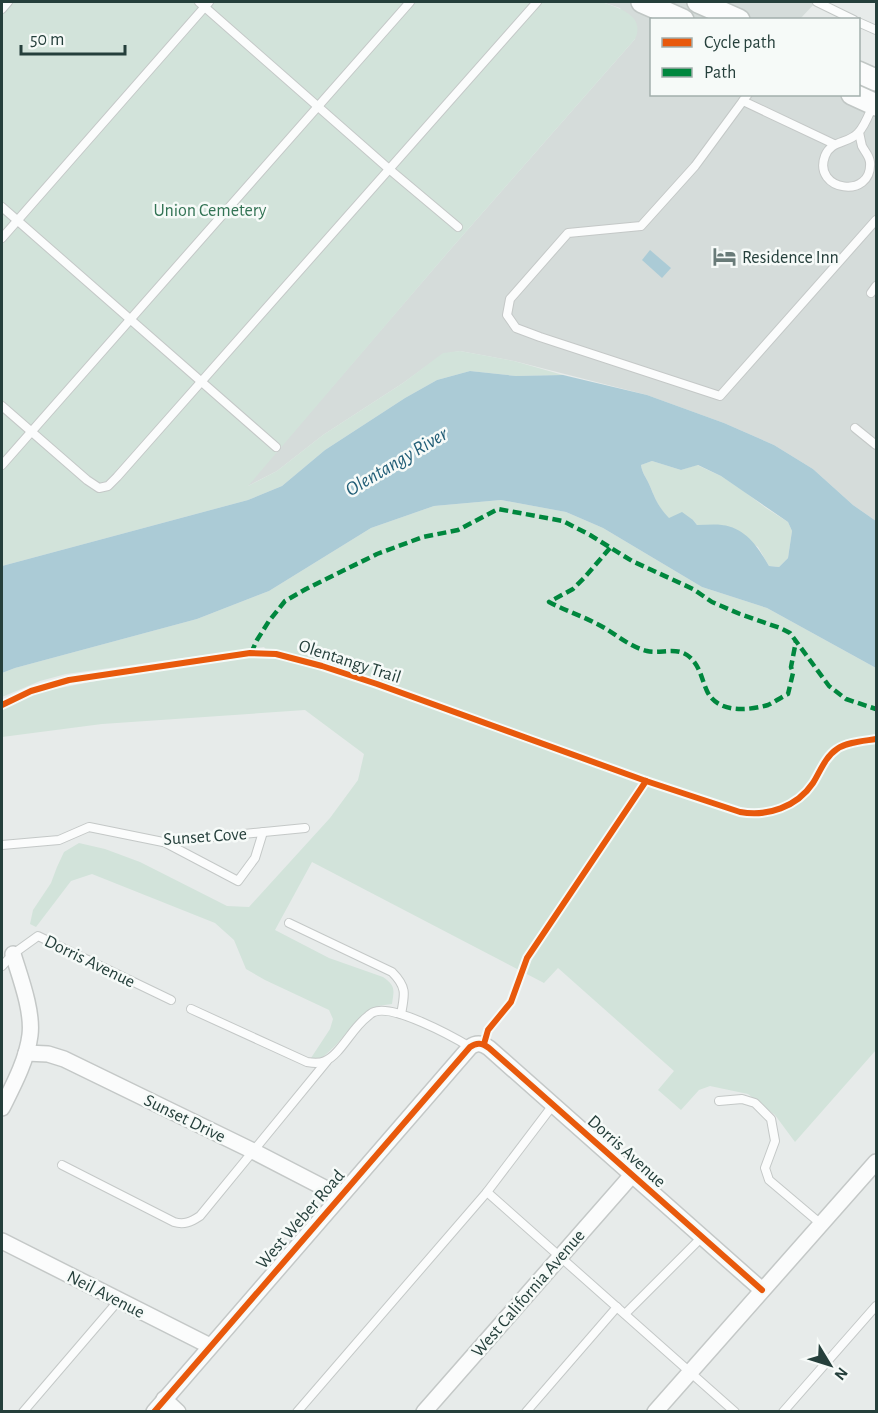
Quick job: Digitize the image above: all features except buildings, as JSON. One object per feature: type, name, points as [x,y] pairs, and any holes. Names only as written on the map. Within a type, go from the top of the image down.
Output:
[{"type":"main road","points":[[642,2],[678,18]]},
{"type":"main road","points":[[698,2],[734,18]]},
{"type":"main road","points":[[860,73],[876,80]]},
{"type":"main road","points":[[857,96],[876,103]]},
{"type":"street","points":[[2,1108],[26,1053],[30,1036],[24,988],[13,954]]},
{"type":"street","name":"Dorris Avenue","points":[[470,1047],[474,1044],[484,1044],[762,1290]]},
{"type":"street","name":"West Weber Road","points":[[154,1412],[470,1047]]},
{"type":"street","name":"Sunset Drive","points":[[26,1053],[48,1054],[64,1059],[340,1196]]},
{"type":"street","points":[[655,1412],[876,1162]]},
{"type":"street","name":"West California Avenue","points":[[424,1412],[632,1175]]},
{"type":"street","name":"Neil Avenue","points":[[2,1241],[210,1346]]},
{"type":"street","points":[[164,1399],[178,1412]]},
{"type":"lane","points":[[2,9],[8,2]]},
{"type":"lane","points":[[2,465],[410,2]]},
{"type":"lane","points":[[2,406],[87,480],[99,488],[108,486],[537,2]]},
{"type":"lane","points":[[816,2],[850,18]]},
{"type":"lane","points":[[2,238],[204,3],[389,169],[458,227]]},
{"type":"lane","points":[[860,23],[876,30]]},
{"type":"lane","points":[[834,144],[746,98],[695,166],[640,226],[568,233],[510,299],[507,315],[516,328],[720,396],[876,220]]},
{"type":"lane","points":[[860,132],[863,147],[873,162],[862,182],[848,188],[840,187],[828,178],[824,171],[825,156],[834,144],[849,141],[860,132],[876,103]]},
{"type":"lane","points":[[2,207],[276,447]]},
{"type":"lane","points":[[855,428],[876,445]]},
{"type":"lane","name":"Sunset Cove","points":[[2,845],[59,840],[88,827],[163,842],[304,828]]},
{"type":"lane","points":[[163,842],[237,881],[255,858],[263,832]]},
{"type":"lane","points":[[288,923],[392,972],[404,987],[401,1014]]},
{"type":"lane","name":"Dorris Avenue","points":[[13,954],[38,936],[171,1000]]},
{"type":"lane","points":[[2,966],[13,954]]},
{"type":"lane","points":[[191,1009],[307,1062],[317,1064],[327,1061]]},
{"type":"lane","name":"Dorris Avenue","points":[[327,1061],[358,1023],[374,1011],[386,1010],[401,1014],[437,1029],[470,1047]]},
{"type":"lane","points":[[62,1165],[174,1222],[180,1224],[194,1220],[327,1061]]},
{"type":"lane","points":[[719,1101],[742,1099],[755,1102],[771,1119],[776,1141],[765,1168],[769,1180],[821,1224]]},
{"type":"lane","points":[[297,1412],[487,1192],[553,1105]]},
{"type":"lane","points":[[487,1192],[735,1412]]},
{"type":"lane","points":[[625,1314],[702,1237]]},
{"type":"lane","points":[[23,1412],[119,1300]]},
{"type":"lane","points":[[783,1412],[876,1306]]},
{"type":"lane","points":[[526,1412],[617,1307]]},
{"type":"shaded area","points":[[602,2],[816,2],[801,18],[650,18],[650,96],[860,96],[860,84],[876,92],[876,521],[853,505],[813,469],[774,445],[724,423],[647,395],[514,361],[460,351],[443,354],[323,435],[277,471],[246,487],[635,39],[620,8]]},
{"type":"green space","name":"Union Cemetery","points":[[2,2],[602,2],[629,14],[637,24],[635,39],[449,251],[248,486],[277,471],[323,435],[403,383],[443,353],[460,351],[514,361],[563,375],[516,376],[470,371],[437,380],[325,450],[282,486],[248,500],[2,566]]},
{"type":"green space","points":[[652,461],[681,470],[697,465],[721,476],[788,522],[792,531],[788,558],[779,567],[769,566],[758,547],[723,525],[697,525],[693,520],[669,519],[657,502],[642,470],[641,465]]},
{"type":"green space","points":[[501,500],[566,512],[603,528],[702,587],[767,608],[876,668],[876,1050],[795,1142],[775,1115],[748,1094],[710,1086],[699,1090],[681,1110],[658,1090],[674,1071],[558,968],[544,983],[312,862],[275,930],[329,958],[383,977],[392,986],[393,992],[392,1004],[378,1006],[359,1018],[322,1058],[311,1058],[330,1029],[333,1019],[329,1010],[246,969],[234,940],[215,923],[92,874],[71,881],[36,927],[30,924],[33,910],[51,883],[64,852],[79,843],[105,849],[140,862],[227,906],[249,907],[330,818],[358,780],[364,754],[305,710],[102,724],[2,737],[2,708],[40,692],[136,673],[241,657],[273,658],[264,647],[66,674],[40,681],[2,697],[2,673],[197,619],[269,591],[371,528],[434,506]]},
{"type":"water","points":[[650,250],[671,268],[662,278],[642,260]]},
{"type":"water","name":"Olentangy River","points":[[470,371],[516,376],[563,375],[647,395],[724,423],[774,445],[813,469],[853,505],[876,521],[876,668],[767,608],[702,587],[603,528],[566,512],[501,500],[434,506],[371,528],[269,591],[197,619],[2,673],[2,566],[248,500],[282,486],[325,450],[437,380]],"holes":[[[652,461],[681,470],[698,465],[721,476],[788,522],[792,531],[788,558],[779,567],[769,566],[756,545],[738,530],[722,525],[697,525],[682,512],[669,518],[657,502],[641,465]]]},
{"type":"marked path","points":[[251,653],[269,621],[285,601],[377,554],[423,537],[458,530],[498,509],[563,521],[632,561],[693,589],[712,602],[790,633],[829,686],[846,699],[876,709]]},
{"type":"marked path","points":[[610,548],[573,589],[549,602],[602,626],[640,649],[652,652],[678,651],[687,655],[697,667],[712,698],[725,707],[742,709],[768,705],[788,694],[793,673],[791,667],[796,641]]},
{"type":"cycle path","name":"Olentangy Trail","points":[[2,705],[31,691],[69,680],[250,653],[276,654],[377,684],[646,781],[740,812],[750,813],[771,811],[790,804],[813,783],[833,752],[851,743],[876,739]]},
{"type":"cycle path","points":[[484,1044],[488,1030],[511,1002],[527,958],[646,781]]},
{"type":"cycle path","points":[[154,1412],[470,1047],[477,1044],[489,1048],[762,1290]]},
{"type":"place","name":"Residence Inn","points":[[724,257]]}]
